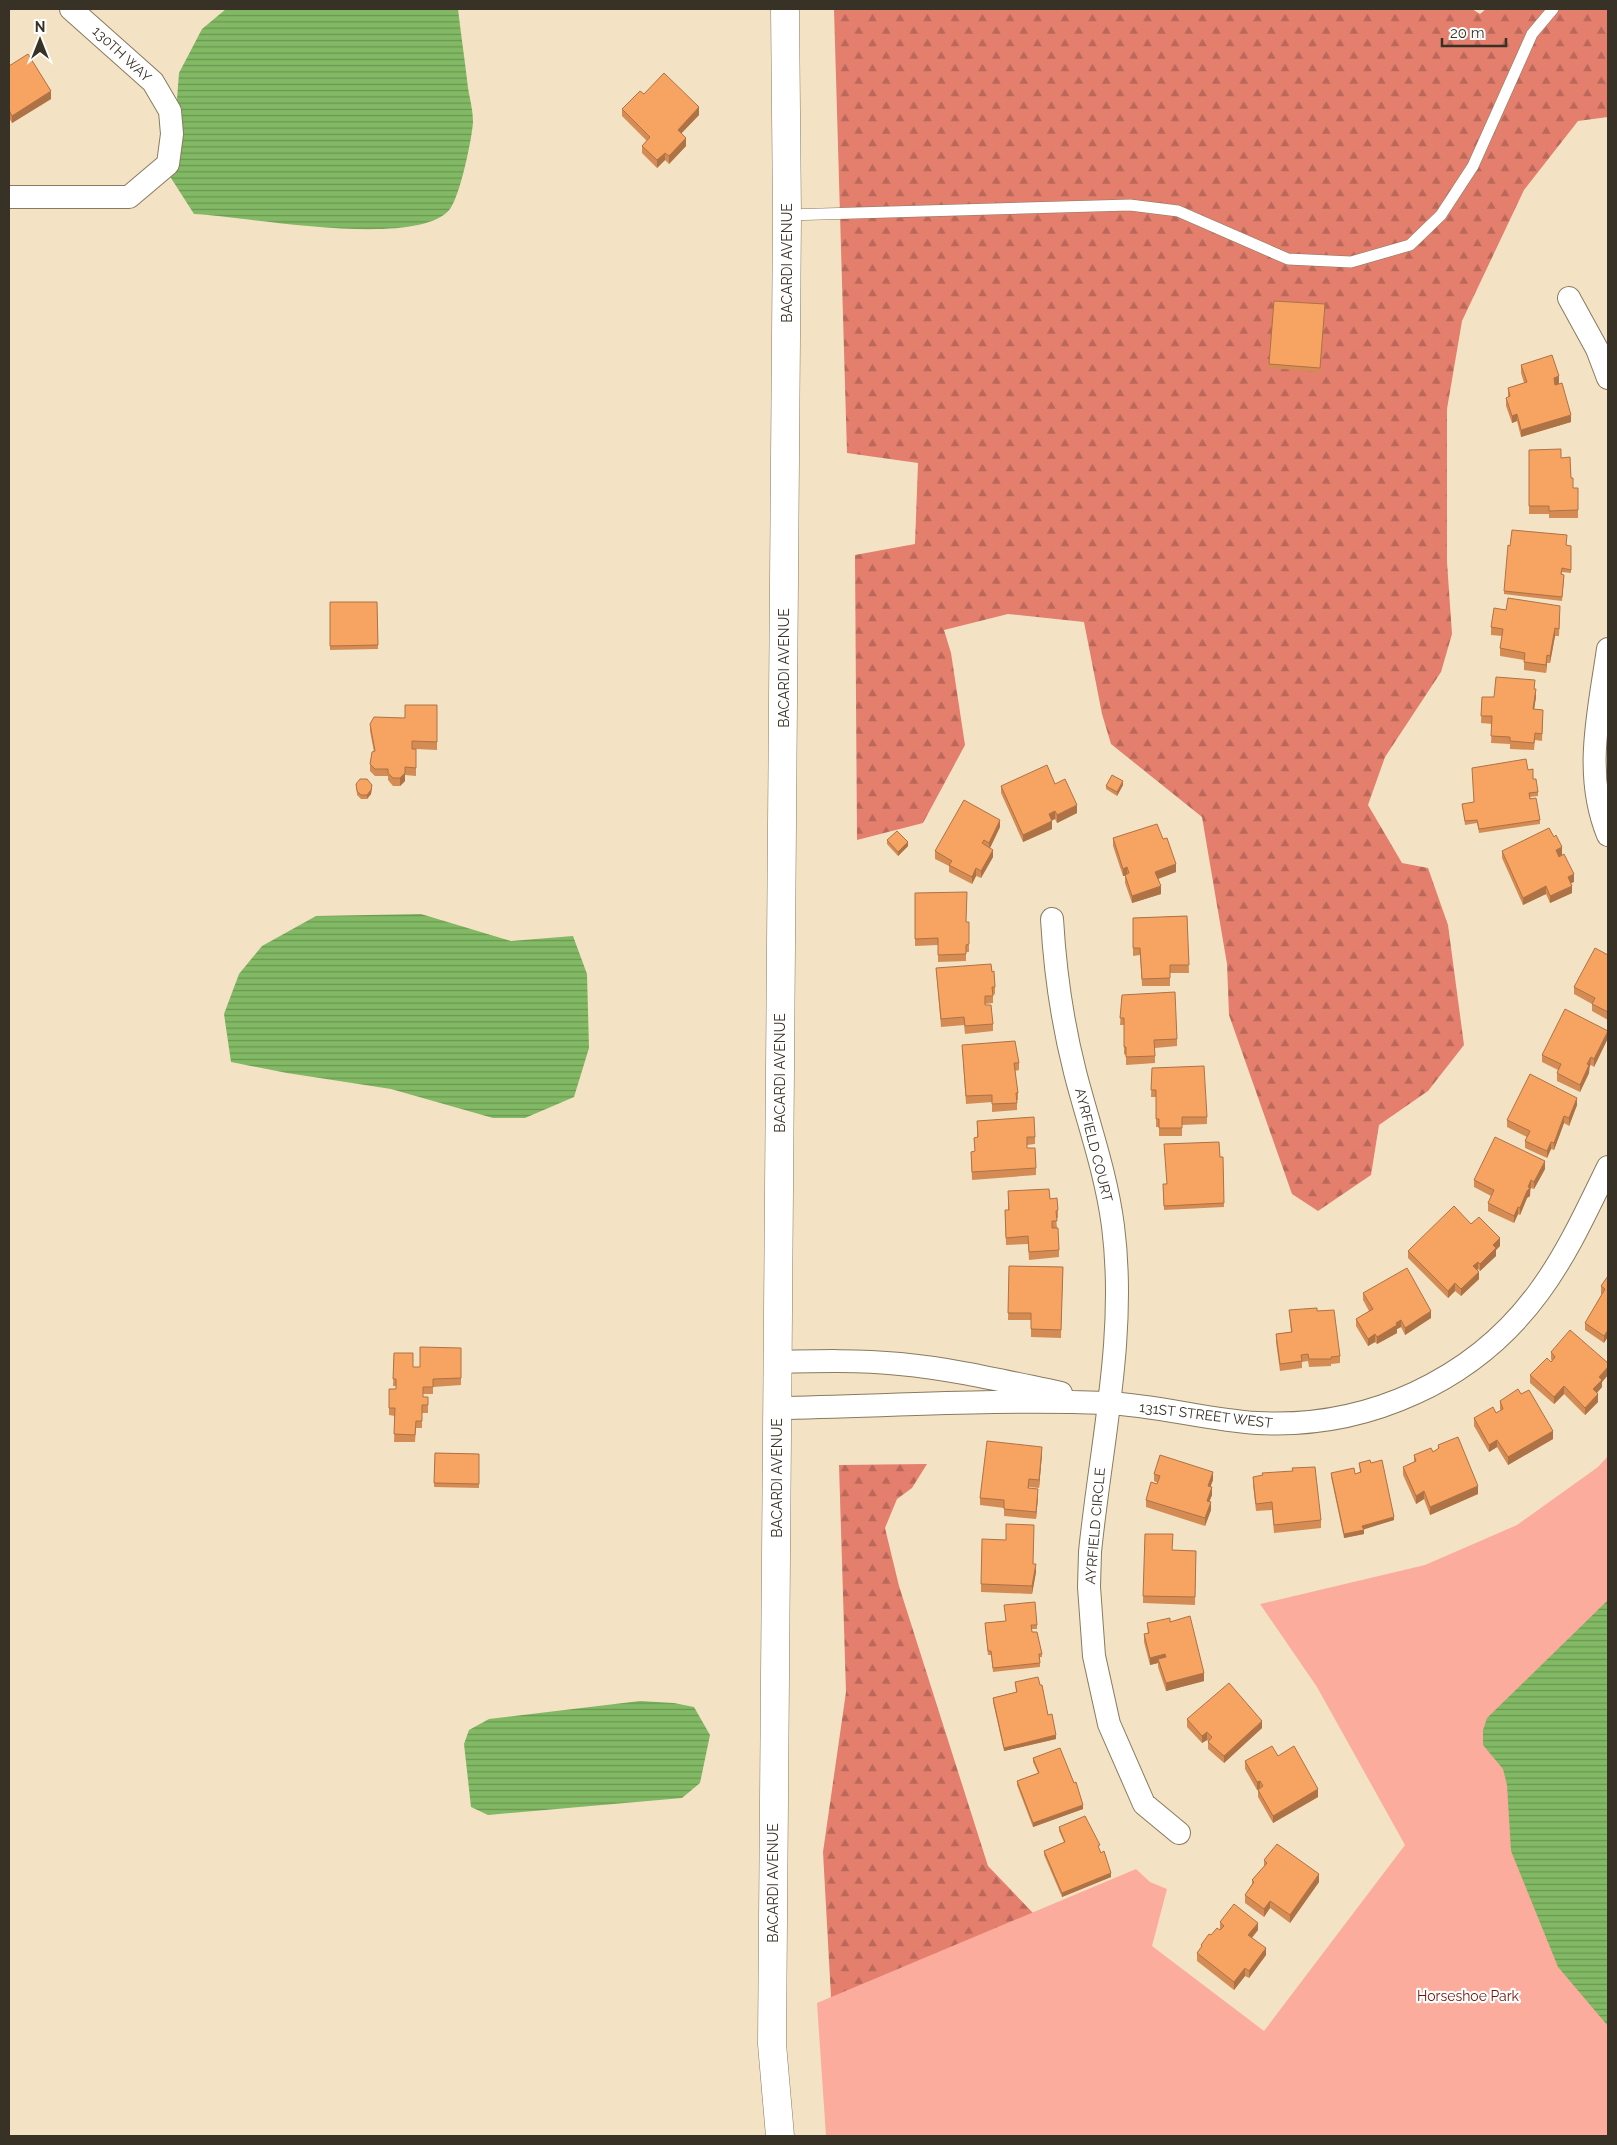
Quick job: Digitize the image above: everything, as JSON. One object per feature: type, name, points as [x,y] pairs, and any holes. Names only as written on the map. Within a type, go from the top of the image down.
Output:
[{"type":"street","name":"130TH WAY","points":[[9,197],[129,197],[168,164],[172,134],[170,111],[153,82],[71,9]]},
{"type":"street","name":"BACARDI AVENUE","points":[[780,2136],[772,2044],[787,215],[785,9]]},
{"type":"street","points":[[1569,298],[1597,350],[1608,378]]},
{"type":"street","points":[[1608,650],[1594,751],[1596,793],[1608,835]]},
{"type":"street","name":"AYRFIELD COURT","points":[[1052,919],[1056,978],[1066,1036],[1098,1150],[1113,1226],[1118,1303],[1116,1342],[1109,1403]]},
{"type":"street","name":"131ST STREET WEST","points":[[777,1408],[1109,1403],[1235,1420],[1283,1423],[1337,1418],[1389,1404],[1438,1382],[1483,1352],[1522,1314],[1554,1271],[1608,1168]]},
{"type":"street","points":[[778,1362],[861,1361],[902,1364],[962,1373],[1109,1403]]},
{"type":"street","name":"AYRFIELD CIRCLE","points":[[1109,1403],[1090,1552],[1088,1587],[1094,1656],[1109,1724],[1144,1804],[1179,1833]]},
{"type":"lane","points":[[787,215],[1130,205],[1178,212],[1288,259],[1352,262],[1410,245],[1441,215],[1473,166],[1532,34],[1553,9]]},
{"type":"green space","points":[[834,9],[1472,9],[1480,14],[1486,9],[1608,9],[1608,117],[1578,121],[1524,190],[1462,321],[1447,409],[1447,562],[1452,634],[1441,672],[1385,757],[1368,805],[1402,863],[1428,868],[1448,925],[1464,1045],[1428,1091],[1379,1125],[1371,1175],[1318,1211],[1292,1194],[1229,1015],[1227,964],[1202,817],[1111,744],[1102,714],[1084,622],[1008,614],[944,630],[951,653],[965,745],[923,823],[857,840],[855,555],[915,544],[918,463],[847,453]]},
{"type":"green space","name":"Horseshoe Park","points":[[1608,1456],[1608,2136],[826,2136],[817,2003],[1136,1869],[1150,1882],[1167,1889],[1152,1946],[1264,2031],[1405,1845],[1317,1687],[1260,1604],[1425,1565],[1517,1525],[1598,1467]]},
{"type":"green space","points":[[927,1464],[912,1488],[897,1499],[885,1528],[899,1586],[988,1866],[1032,1912],[1055,1928],[854,2136],[831,1997],[823,1852],[846,1692],[839,1465]]},
{"type":"shaded area","points":[[226,9],[458,9],[473,122],[468,154],[458,192],[450,209],[432,221],[404,227],[368,229],[329,228],[194,214],[171,178],[179,73],[202,29]]},
{"type":"shaded area","points":[[421,914],[511,941],[573,936],[587,974],[589,1048],[574,1097],[525,1118],[493,1118],[391,1089],[287,1073],[231,1062],[224,1014],[239,974],[262,946],[316,916]]},
{"type":"shaded area","points":[[1608,1600],[1608,2026],[1558,1967],[1511,1851],[1507,1785],[1503,1769],[1483,1745],[1483,1730],[1487,1718]]},
{"type":"shaded area","points":[[640,1701],[674,1703],[694,1707],[710,1735],[700,1783],[682,1798],[488,1815],[471,1807],[464,1744],[469,1730],[489,1719]]},
{"type":"building","points":[[28,54],[51,91],[12,116],[9,110],[9,66]]},
{"type":"building","points":[[664,73],[699,107],[678,130],[686,138],[669,156],[665,153],[657,160],[642,146],[650,137],[622,109],[640,91],[644,94]]},
{"type":"building","points":[[1274,301],[1325,304],[1320,368],[1269,364]]},
{"type":"building","points":[[1552,355],[1559,376],[1554,378],[1555,385],[1562,383],[1571,415],[1521,430],[1517,414],[1512,416],[1506,398],[1510,396],[1508,388],[1527,382],[1521,365]]},
{"type":"building","points":[[1561,449],[1561,458],[1570,457],[1573,488],[1578,488],[1578,510],[1549,511],[1549,506],[1529,506],[1529,450]]},
{"type":"building","points":[[1512,530],[1567,535],[1566,545],[1571,546],[1571,570],[1562,568],[1561,574],[1564,575],[1562,597],[1504,591],[1508,545],[1510,546]]},
{"type":"building","points":[[1508,598],[1560,606],[1559,629],[1555,628],[1550,656],[1547,655],[1546,665],[1524,662],[1525,653],[1500,648],[1503,629],[1491,627],[1494,608],[1506,610]]},
{"type":"building","points":[[330,602],[377,602],[378,645],[330,646]]},
{"type":"building","points":[[1496,677],[1535,680],[1534,689],[1536,689],[1533,709],[1543,710],[1542,734],[1535,733],[1534,743],[1510,741],[1510,737],[1491,736],[1492,716],[1481,716],[1482,697],[1494,697]]},
{"type":"building","points":[[405,705],[437,705],[437,742],[412,741],[412,749],[416,749],[416,768],[405,767],[405,773],[400,778],[393,778],[388,773],[388,769],[375,769],[370,764],[372,752],[375,751],[370,724],[374,717],[405,718]]},
{"type":"building","points":[[1526,759],[1528,770],[1533,769],[1533,779],[1536,779],[1538,792],[1529,793],[1530,799],[1536,798],[1540,820],[1479,829],[1477,820],[1465,821],[1462,804],[1474,802],[1472,768]]},
{"type":"building","points":[[1047,765],[1055,784],[1065,779],[1077,805],[1057,815],[1055,811],[1049,814],[1052,821],[1023,835],[1001,786]]},
{"type":"building","points":[[1112,775],[1123,781],[1117,792],[1106,786]]},
{"type":"building","points":[[360,779],[367,779],[372,785],[367,795],[361,795],[357,791],[356,784]]},
{"type":"building","points":[[964,800],[1000,820],[989,843],[984,840],[982,843],[993,850],[981,871],[976,868],[972,877],[949,865],[952,861],[935,851]]},
{"type":"building","points":[[1157,824],[1163,839],[1167,838],[1176,864],[1155,872],[1161,886],[1132,896],[1125,875],[1129,873],[1127,867],[1123,869],[1113,838]]},
{"type":"building","points":[[1549,828],[1554,837],[1556,835],[1562,847],[1556,850],[1559,857],[1564,854],[1574,874],[1568,877],[1572,886],[1550,896],[1546,886],[1523,898],[1502,851]]},
{"type":"building","points":[[897,831],[908,842],[898,852],[887,840]]},
{"type":"building","points":[[967,892],[966,922],[969,922],[969,944],[966,945],[966,954],[938,955],[938,938],[915,939],[915,893]]},
{"type":"building","points":[[1187,916],[1189,965],[1170,965],[1170,978],[1142,979],[1140,948],[1133,948],[1133,918]]},
{"type":"building","points":[[1595,948],[1608,955],[1608,1012],[1592,1004],[1595,998],[1574,987]]},
{"type":"building","points":[[991,964],[992,972],[994,971],[995,987],[992,987],[993,996],[985,996],[985,1005],[991,1005],[993,1024],[965,1026],[964,1017],[941,1019],[936,968]]},
{"type":"building","points":[[1175,992],[1177,1039],[1154,1040],[1155,1056],[1126,1057],[1124,1018],[1120,1018],[1122,995]]},
{"type":"building","points":[[1565,1009],[1608,1031],[1594,1059],[1591,1057],[1587,1064],[1589,1065],[1580,1085],[1557,1073],[1561,1064],[1542,1055]]},
{"type":"building","points":[[1015,1041],[1019,1063],[1014,1063],[1018,1093],[1016,1093],[1017,1103],[992,1104],[992,1095],[966,1096],[962,1045]]},
{"type":"building","points":[[1204,1066],[1207,1117],[1182,1117],[1182,1128],[1159,1128],[1159,1119],[1156,1119],[1156,1090],[1151,1090],[1152,1068]]},
{"type":"building","points":[[1530,1074],[1577,1098],[1569,1118],[1564,1116],[1554,1143],[1551,1142],[1547,1151],[1525,1141],[1530,1131],[1507,1120]]},
{"type":"building","points":[[1034,1117],[1035,1137],[1027,1137],[1027,1148],[1035,1148],[1036,1168],[972,1172],[971,1152],[975,1151],[974,1138],[978,1137],[977,1121]]},
{"type":"building","points":[[1495,1137],[1545,1161],[1534,1182],[1531,1180],[1528,1187],[1530,1188],[1514,1216],[1488,1203],[1494,1190],[1474,1180]]},
{"type":"building","points":[[1219,1142],[1220,1157],[1223,1157],[1224,1203],[1164,1206],[1163,1184],[1167,1184],[1164,1144]]},
{"type":"building","points":[[1049,1189],[1050,1199],[1057,1198],[1057,1221],[1052,1221],[1052,1228],[1058,1228],[1059,1250],[1029,1252],[1028,1236],[1006,1238],[1005,1210],[1009,1210],[1008,1191]]},
{"type":"building","points":[[1454,1206],[1471,1224],[1479,1217],[1500,1238],[1493,1245],[1496,1248],[1480,1264],[1478,1262],[1473,1266],[1479,1272],[1461,1289],[1455,1283],[1448,1291],[1408,1251]]},
{"type":"building","points":[[1009,1266],[1063,1267],[1061,1330],[1031,1329],[1031,1313],[1008,1313]]},
{"type":"building","points":[[1407,1268],[1431,1311],[1405,1328],[1401,1320],[1396,1323],[1397,1325],[1377,1337],[1375,1334],[1368,1339],[1356,1319],[1373,1309],[1363,1293]]},
{"type":"building","points":[[1608,1276],[1608,1330],[1604,1336],[1585,1323],[1605,1289],[1601,1286]]},
{"type":"building","points":[[1317,1308],[1317,1311],[1334,1310],[1340,1356],[1331,1357],[1331,1359],[1309,1359],[1308,1354],[1301,1355],[1302,1361],[1280,1364],[1276,1334],[1292,1332],[1289,1310]]},
{"type":"building","points":[[1570,1330],[1608,1363],[1608,1367],[1599,1377],[1602,1380],[1593,1389],[1598,1394],[1585,1408],[1564,1386],[1554,1397],[1530,1375],[1547,1358],[1551,1362],[1555,1357],[1551,1352]]},
{"type":"building","points":[[420,1347],[461,1348],[461,1378],[433,1379],[433,1387],[423,1387],[423,1397],[428,1397],[428,1405],[422,1405],[422,1421],[416,1421],[415,1435],[394,1434],[395,1408],[389,1408],[389,1389],[396,1389],[396,1379],[393,1379],[394,1353],[413,1353],[413,1367],[420,1367]]},
{"type":"building","points":[[1518,1389],[1521,1394],[1529,1390],[1553,1431],[1508,1457],[1497,1440],[1489,1445],[1474,1418],[1493,1407],[1496,1413],[1503,1409],[1500,1401]]},
{"type":"building","points":[[1458,1437],[1478,1486],[1430,1507],[1424,1491],[1416,1496],[1403,1467],[1416,1461],[1414,1455],[1431,1448],[1433,1452],[1439,1448],[1438,1445]]},
{"type":"building","points":[[987,1441],[1042,1447],[1039,1480],[1029,1479],[1028,1488],[1038,1489],[1036,1512],[1004,1509],[1004,1500],[980,1498]]},
{"type":"building","points":[[435,1453],[479,1454],[479,1484],[434,1483]]},
{"type":"building","points":[[1160,1455],[1213,1472],[1208,1486],[1212,1487],[1207,1501],[1211,1502],[1205,1518],[1146,1500],[1151,1482],[1157,1484],[1160,1476],[1154,1474]]},
{"type":"building","points":[[1370,1460],[1371,1463],[1382,1460],[1394,1517],[1362,1526],[1364,1530],[1344,1534],[1331,1473],[1354,1468],[1355,1474],[1361,1472],[1359,1463]]},
{"type":"building","points":[[1315,1467],[1321,1520],[1274,1525],[1272,1502],[1256,1504],[1253,1477],[1263,1475],[1262,1473],[1293,1471],[1292,1468]]},
{"type":"building","points":[[1006,1524],[1034,1525],[1033,1564],[1036,1564],[1032,1586],[981,1584],[982,1539],[1006,1540]]},
{"type":"building","points":[[1145,1534],[1173,1534],[1172,1550],[1196,1551],[1195,1597],[1143,1596]]},
{"type":"building","points":[[1035,1602],[1037,1625],[1031,1625],[1032,1632],[1037,1632],[1042,1654],[1039,1654],[1040,1663],[993,1668],[991,1651],[988,1651],[985,1623],[1006,1621],[1004,1605]]},
{"type":"building","points":[[1190,1616],[1204,1673],[1166,1683],[1158,1659],[1166,1657],[1165,1654],[1150,1658],[1144,1634],[1149,1633],[1147,1623],[1170,1618],[1170,1622]]},
{"type":"building","points":[[1038,1677],[1040,1685],[1042,1685],[1048,1715],[1052,1714],[1056,1735],[1004,1748],[993,1698],[1017,1692],[1015,1682]]},
{"type":"building","points":[[1229,1683],[1262,1721],[1224,1756],[1208,1742],[1212,1737],[1207,1732],[1202,1736],[1187,1719]]},
{"type":"building","points":[[1272,1746],[1278,1756],[1294,1746],[1318,1789],[1273,1816],[1258,1790],[1263,1786],[1260,1781],[1257,1782],[1245,1761]]},
{"type":"building","points":[[1060,1748],[1074,1783],[1076,1782],[1083,1805],[1033,1823],[1017,1781],[1039,1773],[1033,1758]]},
{"type":"building","points":[[1085,1816],[1100,1845],[1098,1846],[1101,1853],[1104,1851],[1111,1873],[1062,1893],[1044,1851],[1065,1842],[1059,1827]]},
{"type":"building","points":[[1277,1844],[1319,1874],[1290,1915],[1270,1901],[1264,1909],[1245,1895],[1254,1882],[1252,1880],[1267,1863],[1264,1860]]},
{"type":"building","points":[[1234,1904],[1258,1923],[1248,1935],[1266,1948],[1249,1971],[1245,1968],[1234,1982],[1197,1953],[1209,1934],[1211,1935],[1217,1928],[1220,1930],[1224,1926],[1220,1922]]}]
